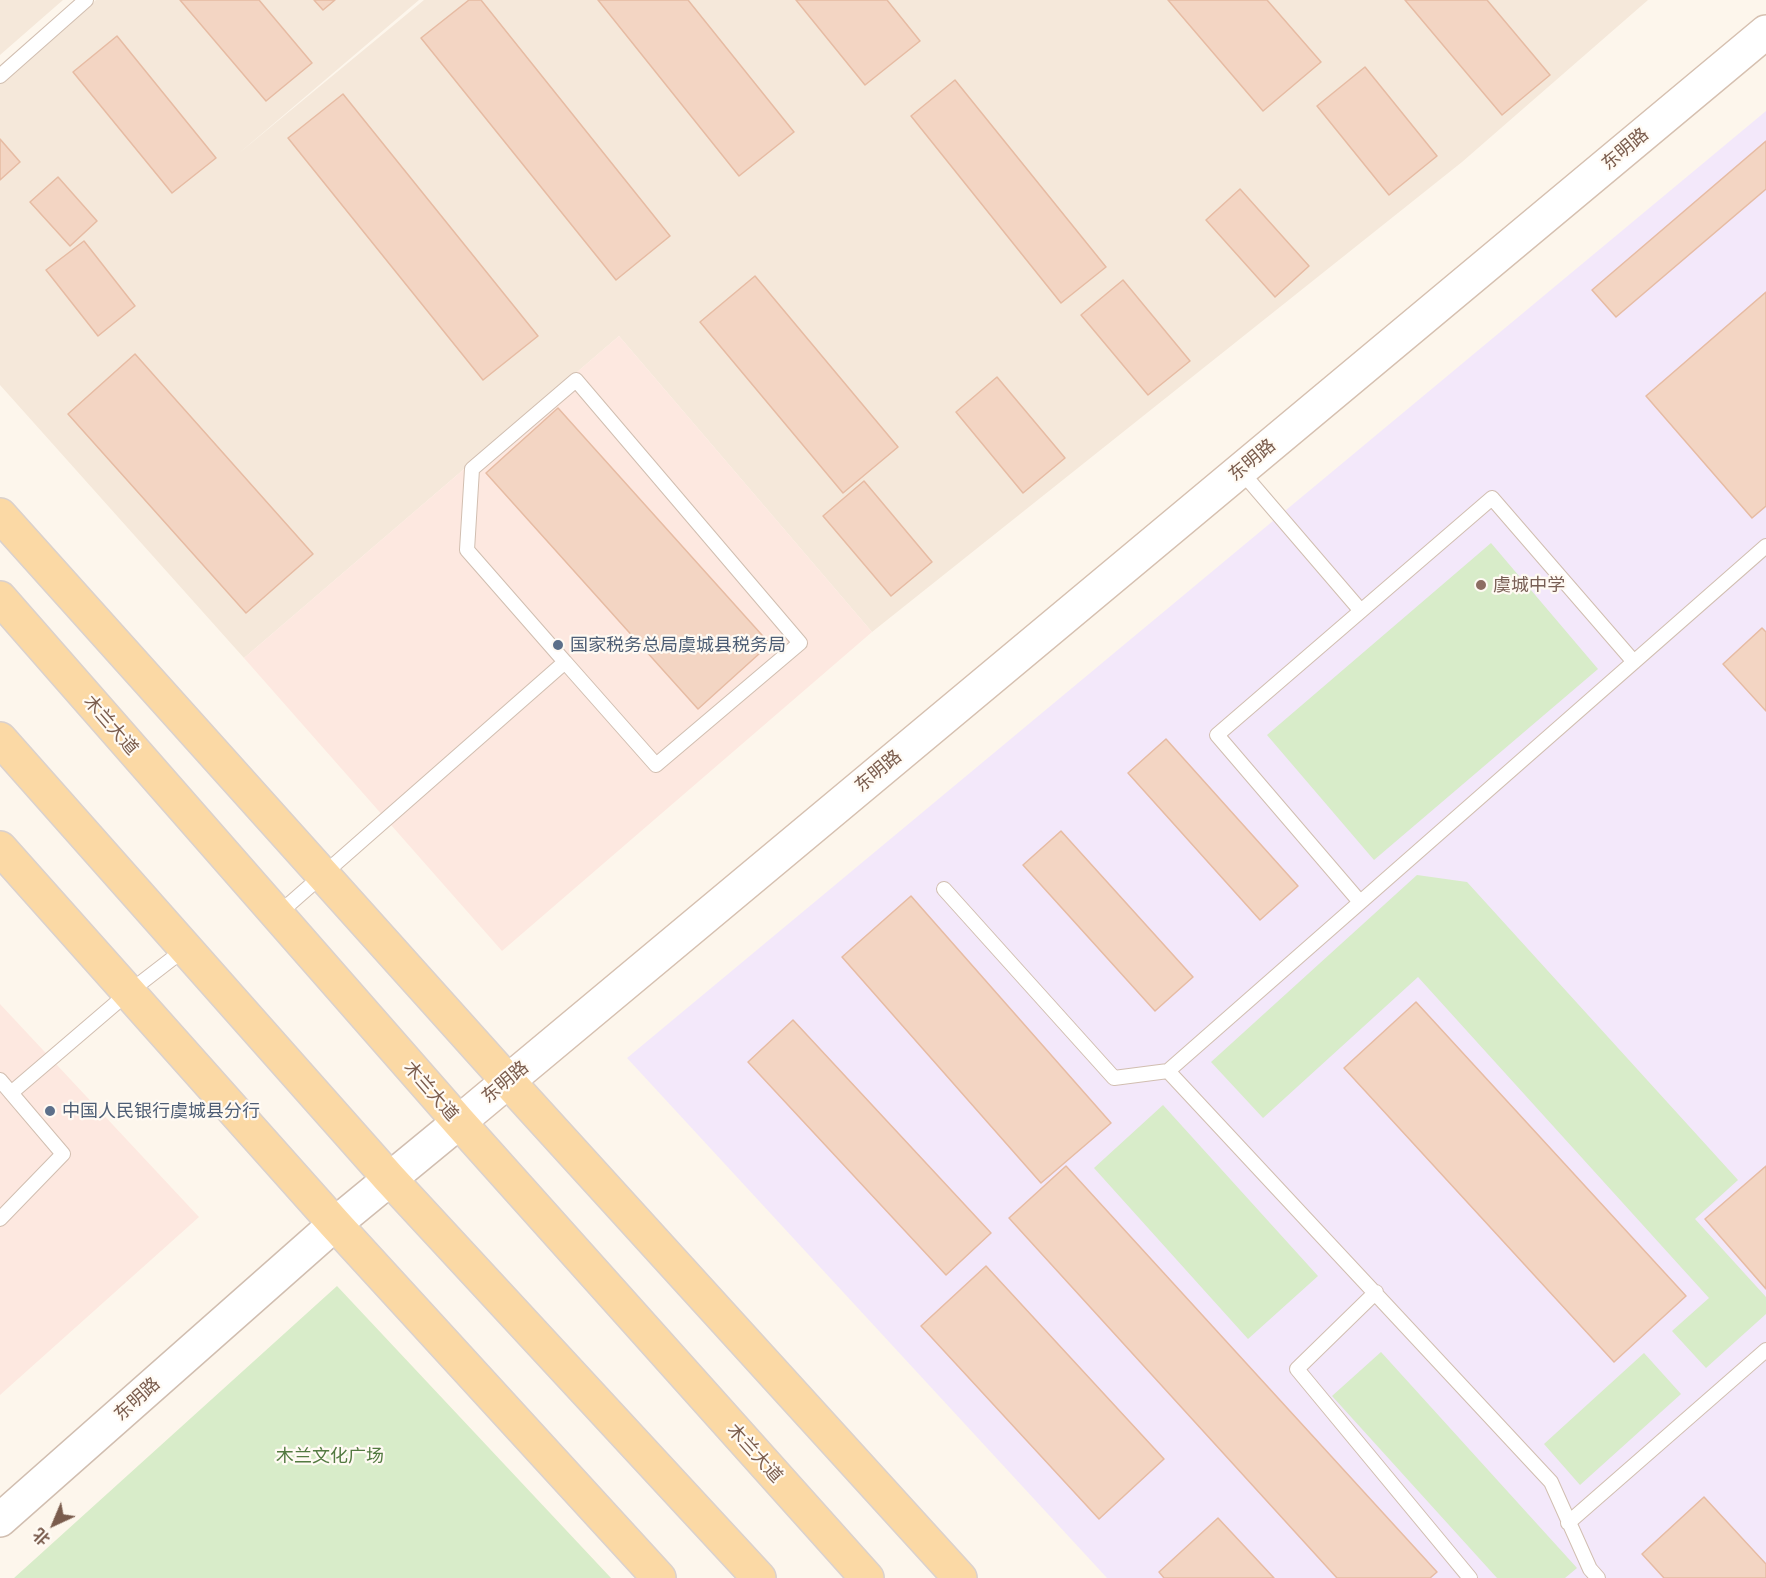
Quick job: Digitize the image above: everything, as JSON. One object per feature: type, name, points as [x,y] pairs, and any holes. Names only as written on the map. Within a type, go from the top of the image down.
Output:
[{"type":"main road","name":"东明路","points":[[0,1521],[389,1178],[1766,32]]},
{"type":"main road","points":[[0,515],[507,1080],[960,1578]]},
{"type":"main road","name":"木兰大道","points":[[0,598],[459,1122],[867,1578]]},
{"type":"main road","points":[[0,739],[389,1178],[759,1578]]},
{"type":"main road","points":[[0,848],[335,1224],[659,1578]]},
{"type":"lane","points":[[0,76],[87,0]]},
{"type":"lane","points":[[576,380],[800,643],[657,765],[565,662],[467,550],[472,469],[576,380]]},
{"type":"lane","points":[[1240,470],[1361,611]]},
{"type":"lane","points":[[1360,902],[1217,735],[1492,498],[1634,662]]},
{"type":"lane","points":[[944,888],[1114,1078],[1168,1071],[1766,546]]},
{"type":"lane","points":[[277,915],[565,662]]},
{"type":"lane","points":[[11,1093],[129,992],[186,948]]},
{"type":"lane","points":[[1168,1071],[1551,1482],[1590,1575]]},
{"type":"lane","points":[[0,1080],[63,1154],[0,1219]]},
{"type":"lane","points":[[1376,1292],[1297,1369],[1470,1578]]},
{"type":"lane","points":[[1568,1523],[1766,1350]]},
{"type":"shaded area","points":[[0,0],[63,0],[0,55]]},
{"type":"shaded area","points":[[96,0],[419,0],[238,154],[424,0],[1648,0],[1462,162],[872,632],[619,336],[244,658],[0,385],[0,84]]},
{"type":"shaded area","name":"虞城中学","points":[[1766,111],[1766,1578],[1107,1578],[627,1058]]},
{"type":"shaded area","name":"国家税务总局虞城县税务局","points":[[619,336],[872,632],[502,951],[244,658]]},
{"type":"shaded area","name":"中国人民银行虞城县分行","points":[[0,1004],[199,1217],[0,1395]]},
{"type":"green space","points":[[1491,543],[1598,669],[1374,860],[1267,735]]},
{"type":"green space","points":[[1417,875],[1467,882],[1738,1180],[1695,1219],[1766,1297],[1766,1314],[1706,1368],[1672,1331],[1709,1298],[1418,977],[1263,1118],[1211,1062]]},
{"type":"green space","points":[[1163,1105],[1318,1276],[1248,1339],[1094,1168]]},
{"type":"green space","name":"木兰文化广场","points":[[337,1286],[611,1578],[14,1578]]},
{"type":"green space","points":[[1381,1352],[1577,1568],[1565,1578],[1497,1578],[1332,1396]]},
{"type":"green space","points":[[1644,1353],[1681,1394],[1580,1485],[1544,1444]]},
{"type":"building","points":[[180,0],[259,0],[312,63],[266,101]]},
{"type":"building","points":[[314,0],[335,0],[323,10]]},
{"type":"building","points":[[469,0],[481,0],[670,236],[616,280],[421,38]]},
{"type":"building","points":[[598,0],[688,0],[794,132],[739,176]]},
{"type":"building","points":[[796,0],[887,0],[920,41],[865,85]]},
{"type":"building","points":[[1168,0],[1267,0],[1321,62],[1263,111]]},
{"type":"building","points":[[1405,0],[1487,0],[1550,75],[1502,115]]},
{"type":"building","points":[[117,36],[216,158],[172,193],[73,72]]},
{"type":"building","points":[[1365,67],[1437,156],[1389,195],[1317,106]]},
{"type":"building","points":[[955,80],[1106,267],[1061,303],[911,116]]},
{"type":"building","points":[[343,94],[538,336],[483,380],[288,138]]},
{"type":"building","points":[[0,139],[20,162],[0,180]]},
{"type":"building","points":[[1766,141],[1766,189],[1616,317],[1592,290]]},
{"type":"building","points":[[58,177],[97,221],[70,246],[30,202]]},
{"type":"building","points":[[1240,189],[1309,266],[1275,297],[1206,220]]},
{"type":"building","points":[[84,241],[135,306],[98,336],[46,270]]},
{"type":"building","points":[[755,276],[898,447],[843,493],[700,322]]},
{"type":"building","points":[[1123,280],[1190,361],[1148,395],[1081,315]]},
{"type":"building","points":[[1766,292],[1766,506],[1752,518],[1646,396]]},
{"type":"building","points":[[135,354],[313,554],[246,613],[68,414]]},
{"type":"building","points":[[997,377],[1065,458],[1023,493],[956,412]]},
{"type":"building","points":[[558,408],[770,644],[698,709],[486,473]]},
{"type":"building","points":[[864,481],[932,562],[891,596],[823,516]]},
{"type":"building","points":[[1762,628],[1766,632],[1766,711],[1723,664]]},
{"type":"building","points":[[1166,739],[1298,886],[1260,920],[1128,773]]},
{"type":"building","points":[[1061,831],[1193,977],[1155,1011],[1023,865]]},
{"type":"building","points":[[911,896],[1111,1123],[1041,1183],[842,957]]},
{"type":"building","points":[[1416,1002],[1686,1296],[1614,1362],[1344,1068]]},
{"type":"building","points":[[793,1020],[991,1233],[946,1275],[748,1062]]},
{"type":"building","points":[[1066,1166],[1437,1572],[1430,1578],[1337,1578],[1009,1218]]},
{"type":"building","points":[[1766,1166],[1766,1289],[1705,1219]]},
{"type":"building","points":[[986,1266],[1164,1459],[1099,1519],[921,1326]]},
{"type":"building","points":[[1704,1497],[1766,1564],[1766,1578],[1664,1578],[1642,1554]]},
{"type":"building","points":[[1218,1518],[1274,1578],[1164,1578],[1159,1572]]},
{"type":"place","name":"虞城中学","points":[[1481,585]]},
{"type":"place","name":"国家税务总局虞城县税务局","points":[[558,645]]},
{"type":"place","name":"中国人民银行虞城县分行","points":[[50,1111]]}]
